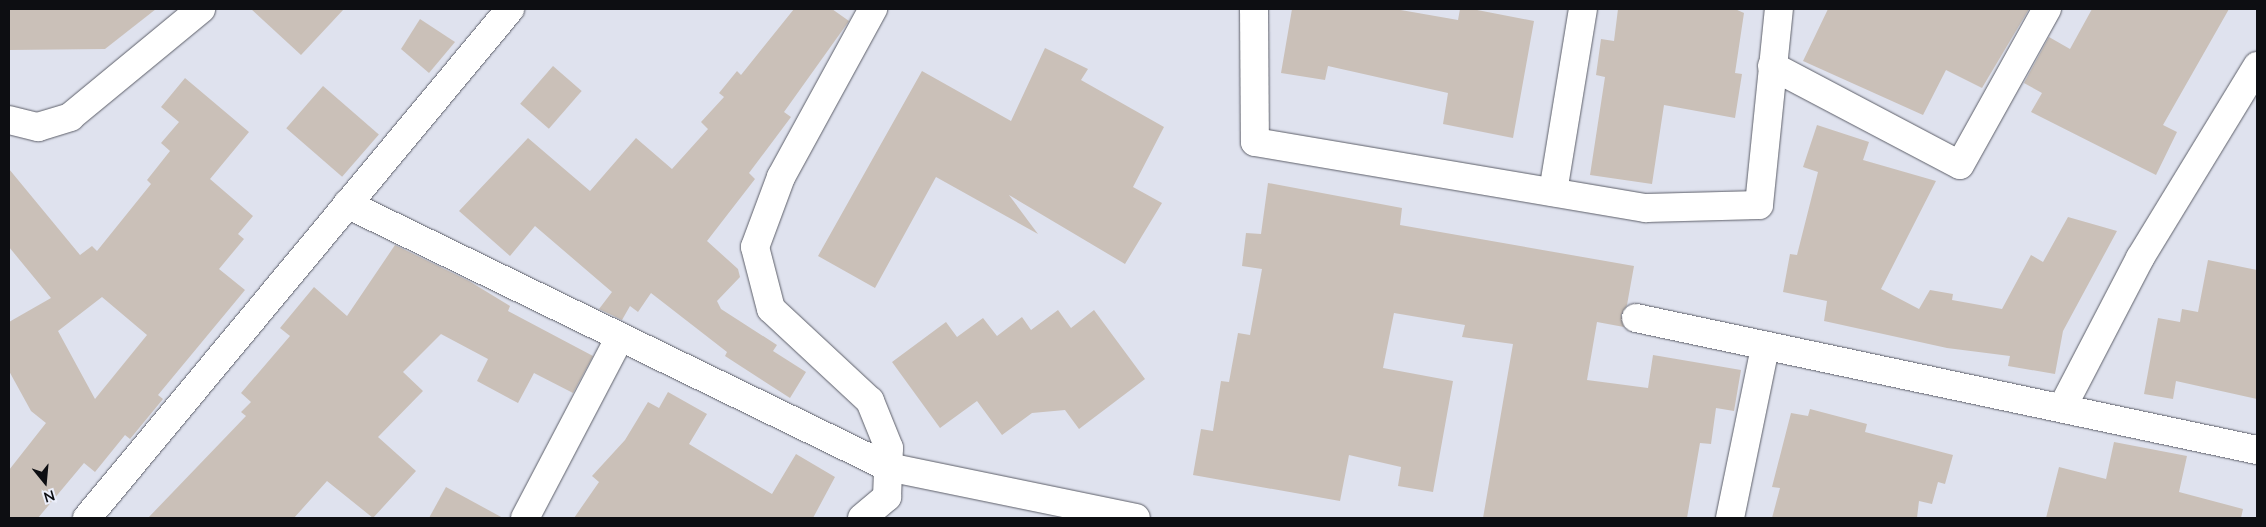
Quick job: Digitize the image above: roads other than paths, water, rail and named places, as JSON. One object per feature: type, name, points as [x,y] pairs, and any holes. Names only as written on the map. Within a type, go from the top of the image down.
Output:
[{"type":"street","points":[[9,120],[38,127],[70,117],[201,9]]},
{"type":"street","points":[[87,518],[510,9]]},
{"type":"street","points":[[862,518],[887,497],[888,448],[870,401],[771,309],[755,247],[781,177],[873,9]]},
{"type":"street","points":[[1254,9],[1255,142],[1646,208],[1759,205],[1779,9]]},
{"type":"street","points":[[1553,192],[1583,9]]},
{"type":"street","points":[[1772,66],[1960,165],[2047,9]]},
{"type":"street","points":[[2063,406],[2140,258],[2257,66]]},
{"type":"street","points":[[347,204],[888,467],[1136,518]]},
{"type":"street","points":[[1636,318],[1765,347],[2063,406],[2257,450]]},
{"type":"street","points":[[525,518],[620,337]]},
{"type":"street","points":[[1730,518],[1765,347]]}]
